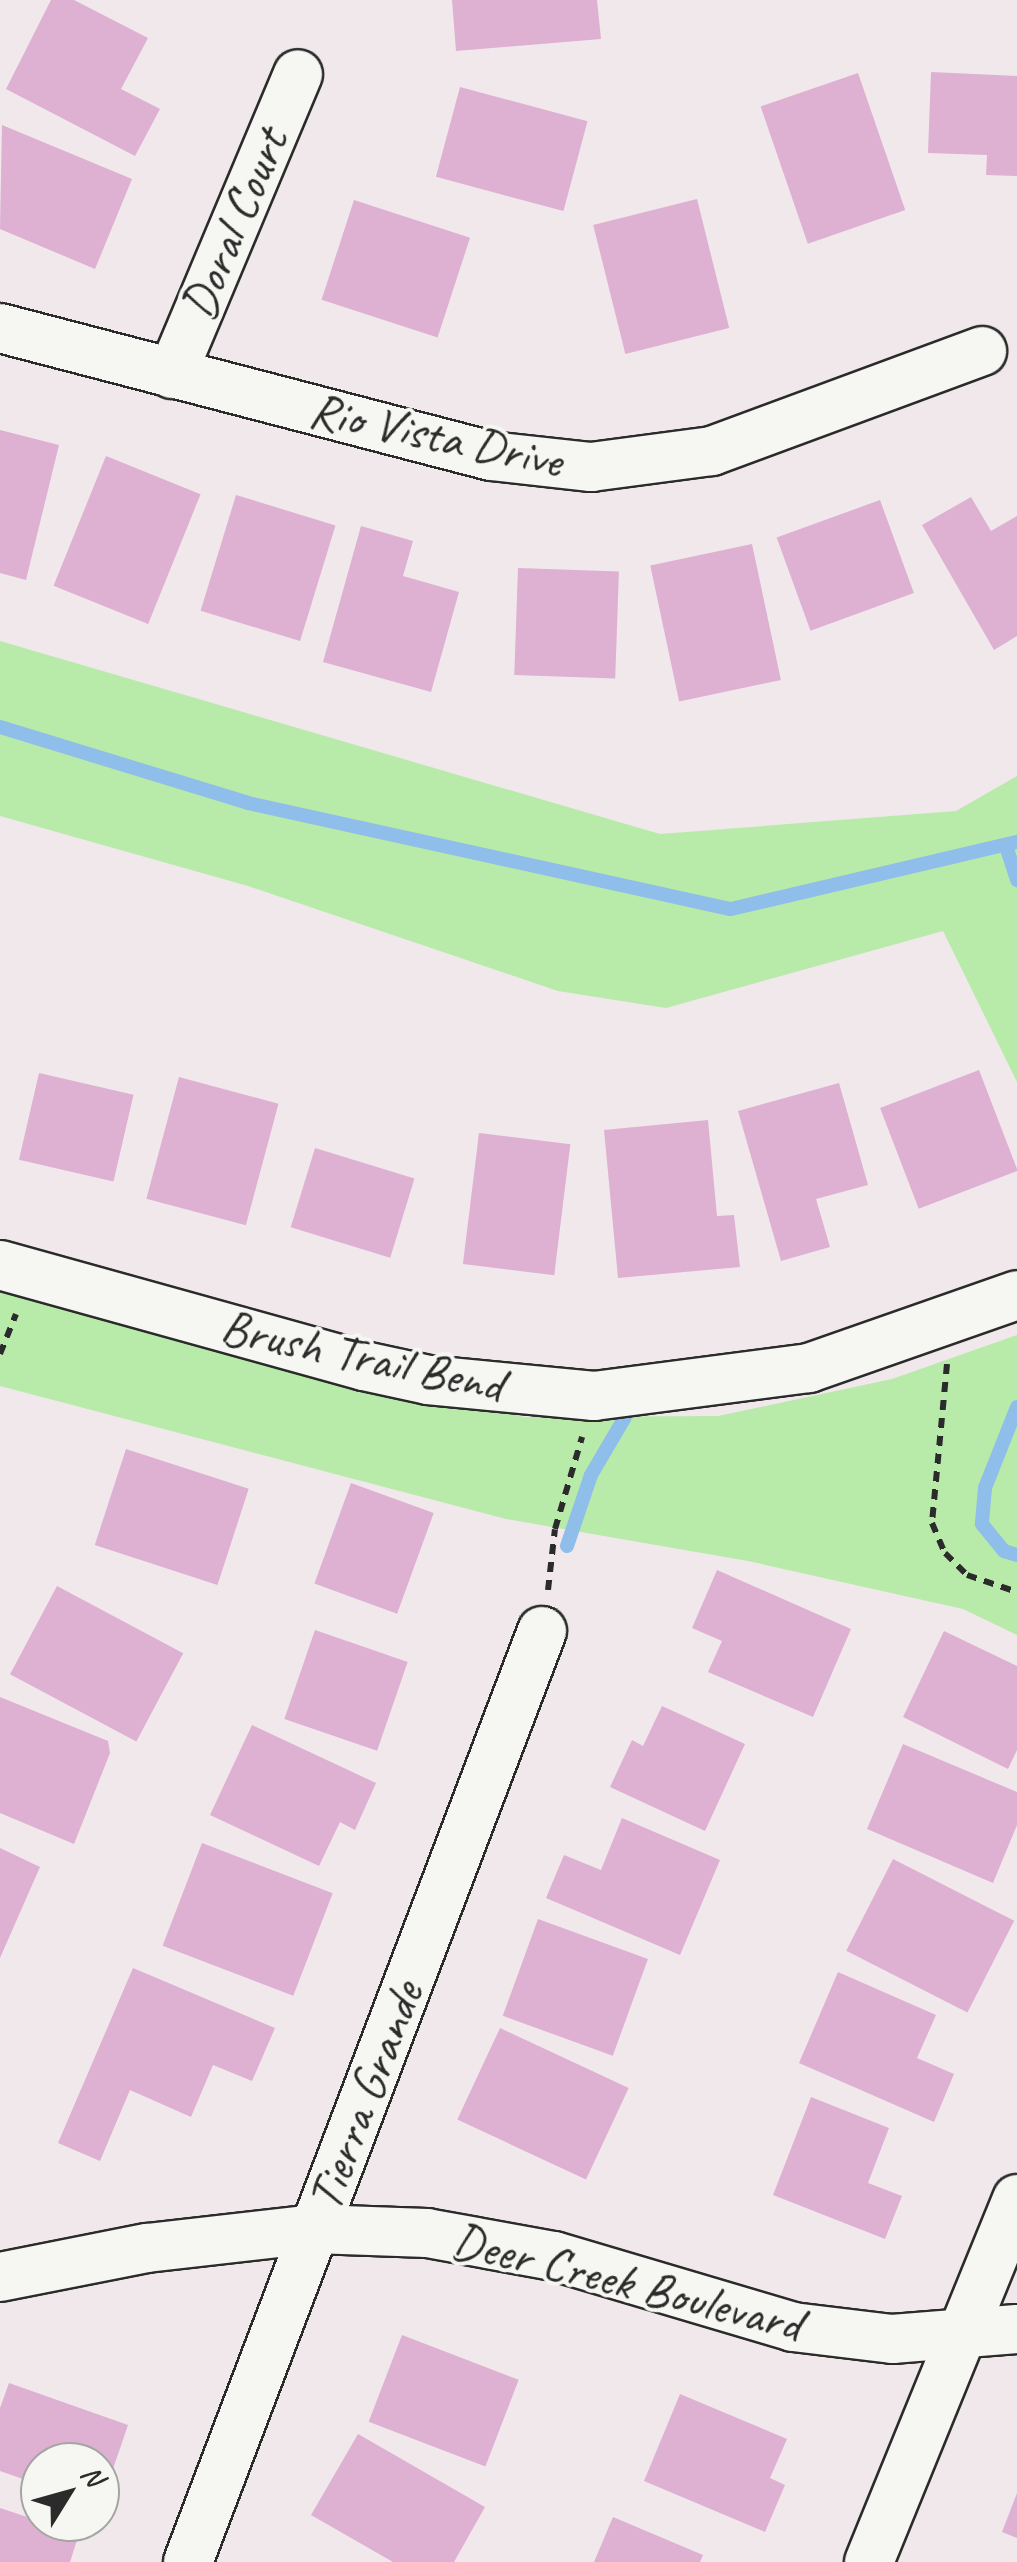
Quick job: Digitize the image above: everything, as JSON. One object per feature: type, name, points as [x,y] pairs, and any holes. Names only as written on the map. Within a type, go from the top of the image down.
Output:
[{"type":"street","name":"Doral Court","points":[[172,374],[298,74]]},
{"type":"street","name":"Rio Vista Drive","points":[[0,328],[491,456],[591,467],[712,451],[982,351]]},
{"type":"street","name":"Brush Trail Bend","points":[[0,1265],[364,1366],[428,1380],[594,1396],[810,1368],[1017,1295]]},
{"type":"street","name":"Tierra Grande","points":[[188,2562],[542,1631]]},
{"type":"street","points":[[869,2562],[1017,2199]]},
{"type":"street","name":"Deer Creek Boulevard","points":[[0,2277],[147,2248],[314,2229],[427,2233],[554,2256],[793,2326],[892,2338],[1017,2330]]},
{"type":"path","points":[[940,1324],[950,1376],[932,1523],[945,1554],[967,1575],[1017,1592]]},
{"type":"path","points":[[542,1631],[555,1529],[594,1396]]},
{"type":"green space","points":[[0,641],[660,834],[956,811],[1017,776],[1017,1082],[943,931],[666,1008],[558,991],[248,886],[0,816]]},
{"type":"green space","points":[[0,1287],[524,1417],[718,1416],[892,1379],[1017,1335],[1017,1635],[963,1609],[748,1561],[506,1519],[0,1386]]},
{"type":"building","points":[[51,0],[74,0],[148,38],[121,89],[160,109],[135,156],[6,89]]},
{"type":"building","points":[[452,0],[597,0],[601,39],[456,51]]},
{"type":"building","points":[[931,72],[1017,76],[1017,176],[986,175],[987,155],[928,153]]},
{"type":"building","points":[[858,73],[905,210],[808,244],[761,107]]},
{"type":"building","points":[[460,87],[588,121],[563,211],[436,177]]},
{"type":"building","points":[[2,125],[132,179],[95,269],[0,229]]},
{"type":"building","points":[[697,199],[729,328],[625,354],[593,225]]},
{"type":"building","points":[[354,200],[470,238],[438,338],[322,300]]},
{"type":"building","points":[[0,430],[59,445],[26,580],[0,573]]},
{"type":"building","points":[[106,456],[201,494],[148,624],[54,586]]},
{"type":"building","points":[[236,495],[335,525],[300,641],[201,611]]},
{"type":"building","points":[[971,497],[991,531],[1017,516],[1017,636],[994,650],[922,525]]},
{"type":"building","points":[[880,500],[914,593],[810,631],[777,538]]},
{"type":"building","points":[[361,526],[413,541],[403,576],[459,592],[431,692],[323,662]]},
{"type":"building","points":[[752,544],[781,680],[679,702],[650,566]]},
{"type":"building","points":[[518,568],[619,572],[615,678],[514,675]]},
{"type":"building","points":[[979,1070],[1017,1171],[919,1209],[880,1108]]},
{"type":"building","points":[[39,1073],[134,1095],[113,1182],[19,1160]]},
{"type":"building","points":[[179,1077],[278,1104],[246,1225],[146,1199]]},
{"type":"building","points":[[839,1083],[868,1185],[816,1199],[830,1247],[781,1261],[738,1111]]},
{"type":"building","points":[[708,1120],[717,1216],[734,1215],[740,1267],[618,1278],[604,1130]]},
{"type":"building","points":[[479,1133],[570,1144],[554,1275],[463,1264]]},
{"type":"building","points":[[315,1148],[414,1178],[390,1258],[291,1227]]},
{"type":"building","points":[[126,1449],[249,1489],[217,1585],[95,1545]]},
{"type":"building","points":[[351,1483],[434,1513],[397,1614],[314,1584]]},
{"type":"building","points":[[717,1570],[851,1629],[813,1717],[708,1672],[722,1641],[692,1628]]},
{"type":"building","points":[[57,1586],[183,1653],[136,1741],[10,1674]]},
{"type":"building","points":[[315,1630],[408,1662],[377,1751],[284,1719]]},
{"type":"building","points":[[944,1631],[1017,1666],[1017,1750],[1008,1769],[903,1717]]},
{"type":"building","points":[[0,1697],[108,1741],[110,1753],[74,1844],[0,1813]]},
{"type":"building","points":[[662,1706],[745,1744],[705,1831],[610,1787],[632,1740],[643,1746]]},
{"type":"building","points":[[252,1725],[376,1783],[355,1830],[340,1822],[319,1866],[210,1815]]},
{"type":"building","points":[[903,1744],[1017,1792],[1017,1825],[993,1883],[867,1829]]},
{"type":"building","points":[[622,1818],[720,1860],[680,1955],[546,1898],[564,1855],[601,1870]]},
{"type":"building","points":[[202,1843],[333,1893],[293,1996],[163,1946]]},
{"type":"building","points":[[0,1848],[40,1867],[0,1958]]},
{"type":"building","points":[[893,1859],[1014,1921],[967,2013],[846,1951]]},
{"type":"building","points":[[538,1919],[648,1959],[613,2056],[503,2016]]},
{"type":"building","points":[[133,1968],[275,2028],[252,2081],[213,2065],[191,2117],[130,2090],[100,2161],[58,2143]]},
{"type":"building","points":[[838,1972],[936,2015],[917,2058],[954,2074],[934,2122],[799,2063]]},
{"type":"building","points":[[500,2028],[629,2088],[586,2180],[457,2120]]},
{"type":"building","points":[[811,2097],[889,2128],[868,2183],[902,2196],[885,2239],[773,2195]]},
{"type":"building","points":[[402,2335],[519,2380],[485,2467],[369,2422]]},
{"type":"building","points":[[9,2383],[128,2425],[120,2448],[120,2442],[20,2442],[20,2478],[0,2471],[0,2408]]},
{"type":"building","points":[[680,2394],[787,2439],[770,2478],[785,2485],[765,2532],[644,2481]]},
{"type":"building","points":[[358,2434],[485,2507],[454,2562],[393,2562],[311,2515]]},
{"type":"building","points":[[1017,2493],[1017,2538],[1002,2532]]},
{"type":"building","points":[[0,2508],[20,2515],[20,2542],[76,2542],[70,2562],[0,2562]]},
{"type":"building","points":[[613,2517],[703,2555],[700,2562],[594,2562]]},
{"type":"waterway","points":[[0,727],[248,803],[731,909],[1017,842]]},
{"type":"waterway","points":[[1007,849],[1017,880]]},
{"type":"waterway","points":[[1017,1407],[985,1488],[982,1524],[1004,1551],[1017,1555]]},
{"type":"waterway","points":[[567,1546],[591,1475],[625,1417]]}]
